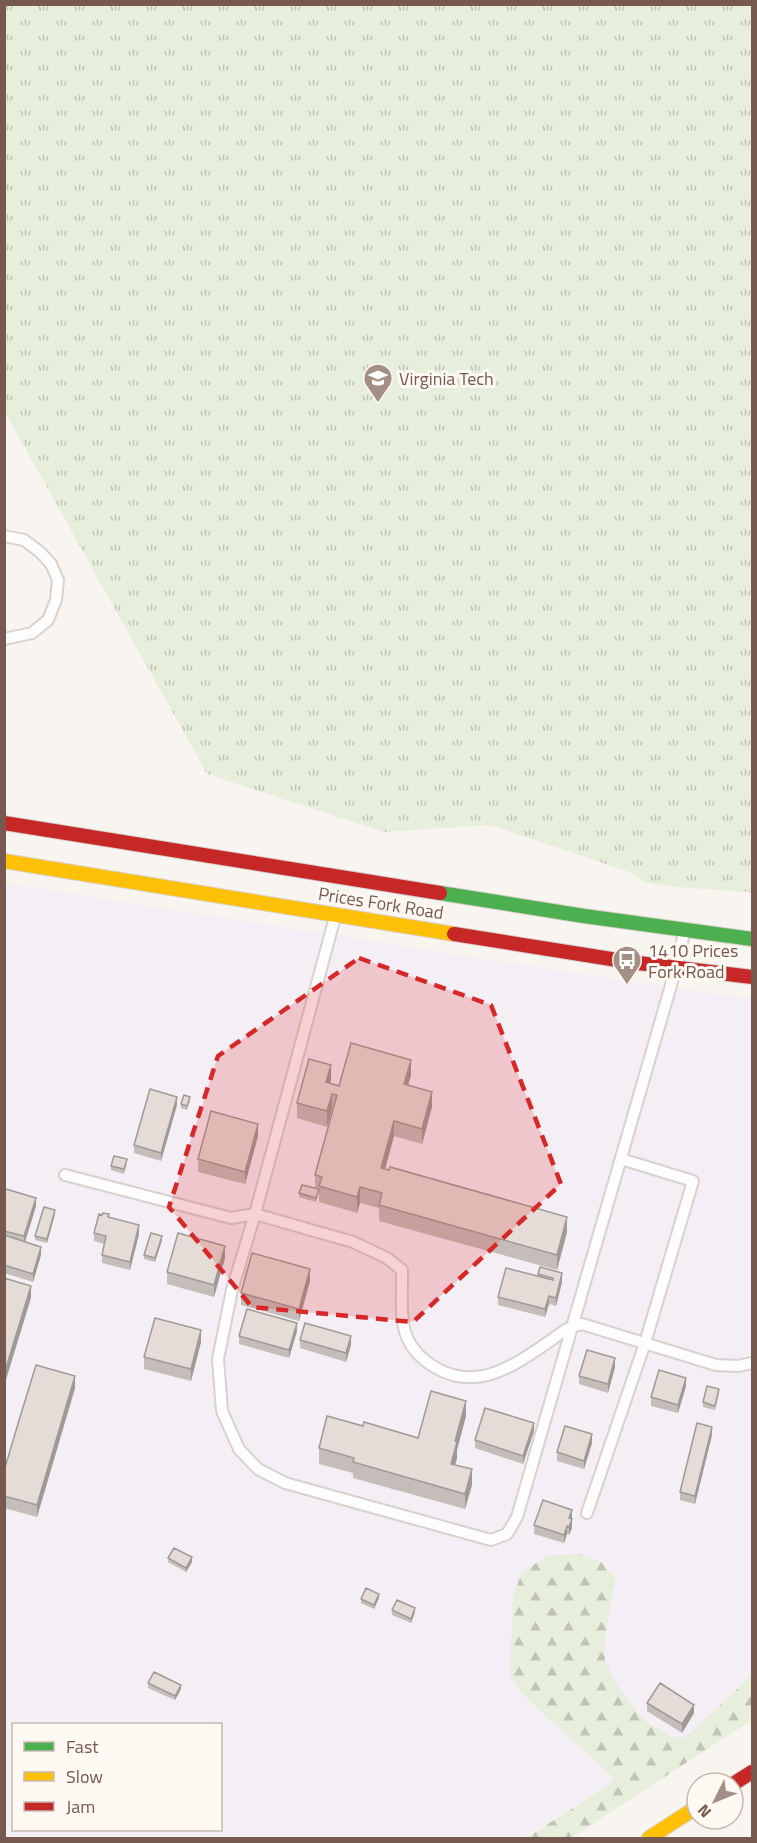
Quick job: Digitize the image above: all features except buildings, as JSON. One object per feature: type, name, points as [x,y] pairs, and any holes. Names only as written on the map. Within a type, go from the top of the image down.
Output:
[{"type":"main road","name":"Prices Fork Road","points":[[4,823],[685,931],[753,939]]},
{"type":"main road","name":"Prices Fork Road","points":[[4,861],[676,968],[753,977]]},
{"type":"main road","points":[[649,1839],[685,1815]]},
{"type":"lane","points":[[4,536],[24,540],[40,552],[51,564],[58,580],[56,600],[48,620],[32,633],[4,639]]},
{"type":"lane","points":[[336,914],[255,1214],[232,1290],[218,1359],[222,1411],[239,1449],[258,1469],[285,1483],[491,1540],[507,1534],[517,1517],[685,931]]},
{"type":"lane","points":[[587,1513],[645,1343],[693,1181],[621,1159]]},
{"type":"lane","points":[[66,1175],[231,1218],[255,1214],[353,1242],[387,1258],[402,1270],[403,1321],[408,1342],[423,1360],[447,1374],[470,1379],[499,1372],[527,1357],[573,1325],[582,1324],[716,1365],[738,1366],[753,1363]]},
{"type":"highlighted area","points":[[359,958],[491,1005],[561,1184],[413,1322],[252,1307],[169,1207],[218,1056]]},
{"type":"shaded area","points":[[4,883],[752,999],[752,1687],[684,1739],[522,1838],[5,1838]]},
{"type":"green space","name":"Virginia Tech","points":[[4,5],[752,5],[752,892],[646,883],[629,872],[490,825],[384,832],[207,774],[5,412]]},
{"type":"green space","points":[[579,1554],[601,1562],[615,1577],[605,1639],[605,1661],[620,1690],[647,1723],[671,1736],[684,1739],[752,1675],[752,1720],[571,1838],[526,1838],[606,1787],[614,1778],[523,1695],[510,1676],[513,1597],[522,1572],[548,1556]]},
{"type":"traffic: fast","points":[[440,893],[752,939]]},
{"type":"traffic: slow","points":[[4,861],[454,934]]},
{"type":"traffic: slow","points":[[649,1838],[685,1815]]},
{"type":"traffic: jam","points":[[4,823],[440,893]]},
{"type":"traffic: jam","points":[[454,934],[630,962],[752,977]]},
{"type":"traffic: jam","points":[[745,1776],[752,1772]]},
{"type":"place","name":"Virginia Tech","points":[[378,404]]},
{"type":"place","name":"1410 Prices Fork Road","points":[[627,986]]}]
